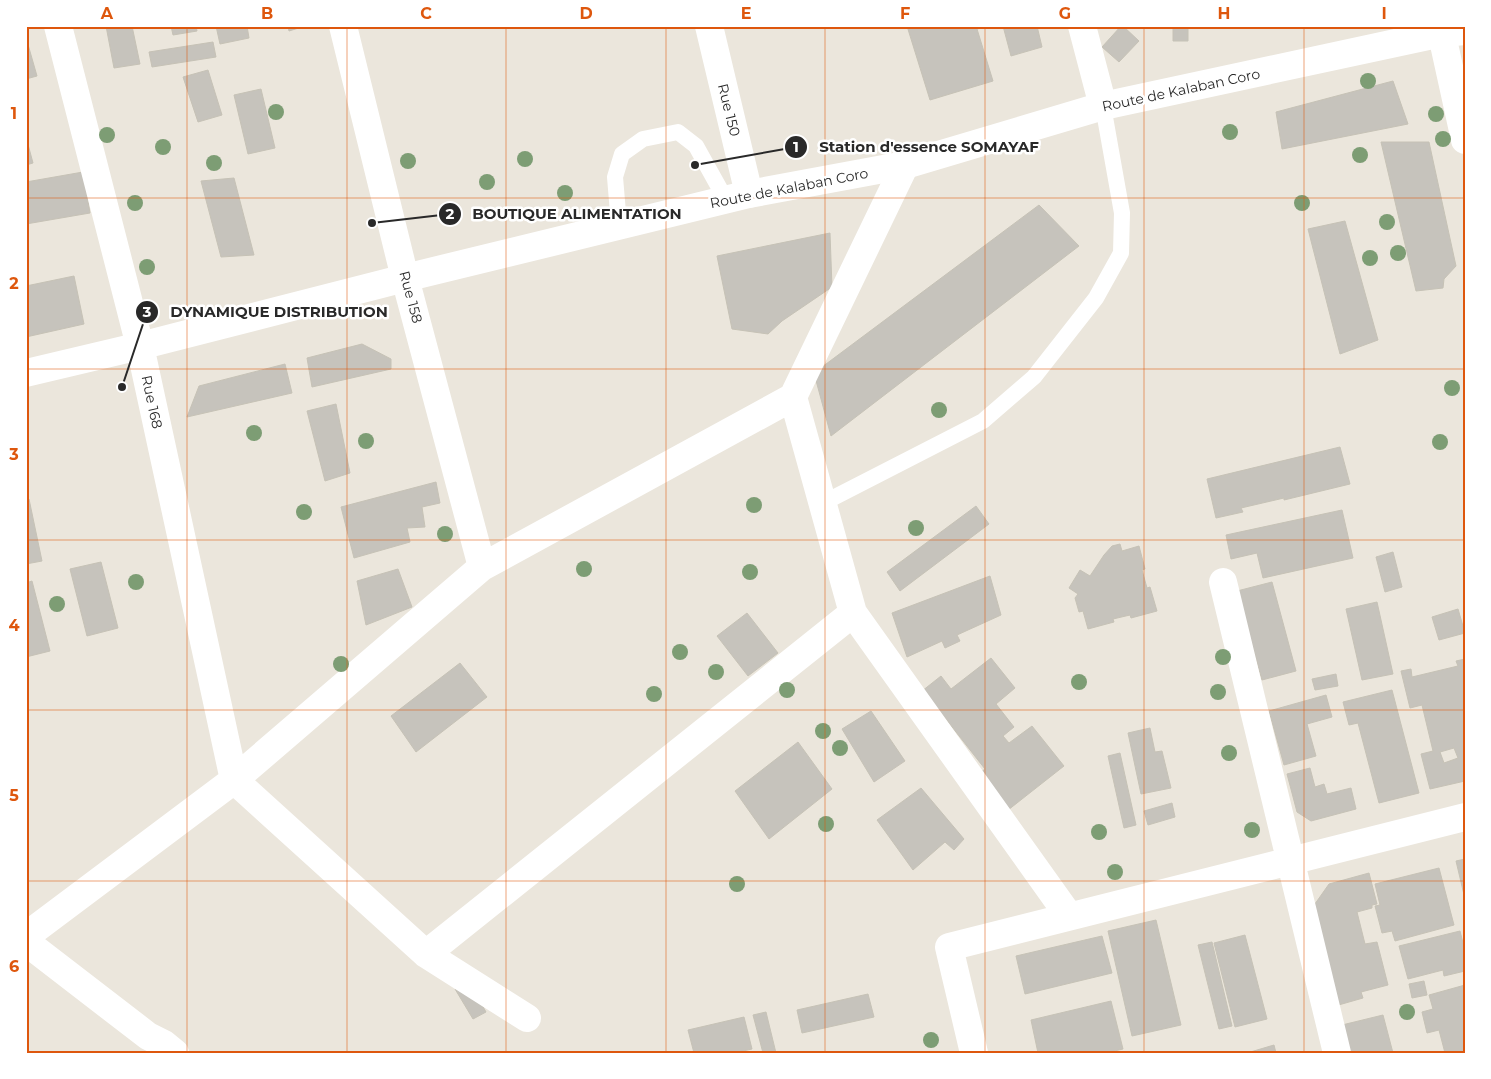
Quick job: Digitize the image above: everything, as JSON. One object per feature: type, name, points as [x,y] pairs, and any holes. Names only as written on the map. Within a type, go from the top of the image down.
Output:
[{"type":"street","name":"Rue 168","points":[[58,26],[140,346],[234,780]]},
{"type":"street","name":"Rue 158","points":[[344,26],[405,278],[482,567]]},
{"type":"street","name":"Rue 150","points":[[709,26],[737,197]]},
{"type":"street","points":[[1082,26],[1103,106]]},
{"type":"street","name":"Route de Kalaban Coro","points":[[26,373],[737,197],[905,165],[1103,106],[1449,30]]},
{"type":"street","points":[[1449,30],[1465,140]]},
{"type":"street","points":[[26,936],[234,780],[482,567],[793,397],[905,165]]},
{"type":"street","points":[[793,397],[853,613],[1069,916]]},
{"type":"street","points":[[1223,582],[1337,1053]]},
{"type":"street","points":[[426,954],[853,613]]},
{"type":"street","points":[[234,780],[426,954],[527,1018]]},
{"type":"street","points":[[974,1053],[949,947],[1465,817]]},
{"type":"street","points":[[26,942],[143,1044],[164,1044],[175,1053]]},
{"type":"lane","points":[[823,504],[983,421],[1034,377],[1096,298],[1122,253],[1122,213],[1103,106]]},
{"type":"lane","points":[[619,226],[614,177],[622,154],[643,139],[678,132],[696,146],[737,197]]},
{"type":"building","points":[[106,26],[132,26],[140,64],[114,68]]},
{"type":"building","points":[[171,26],[196,26],[197,31],[173,35]]},
{"type":"building","points":[[216,26],[247,26],[249,38],[220,44]]},
{"type":"building","points":[[288,26],[305,26],[289,31]]},
{"type":"building","points":[[907,26],[989,26],[977,29],[993,81],[930,100]]},
{"type":"building","points":[[1003,26],[1037,26],[1042,47],[1011,56]]},
{"type":"building","points":[[1121,26],[1139,41],[1119,62],[1102,47]]},
{"type":"building","points":[[1173,26],[1188,26],[1188,41],[1173,41]]},
{"type":"building","points":[[26,41],[37,76],[26,79]]},
{"type":"building","points":[[213,42],[216,57],[152,67],[149,52]]},
{"type":"building","points":[[208,70],[222,115],[198,122],[183,77]]},
{"type":"building","points":[[1393,81],[1408,124],[1282,149],[1276,112]]},
{"type":"building","points":[[261,89],[275,148],[248,154],[234,95]]},
{"type":"building","points":[[26,137],[33,163],[26,165]]},
{"type":"building","points":[[1381,142],[1429,142],[1456,266],[1444,279],[1443,288],[1416,291]]},
{"type":"building","points":[[83,172],[90,213],[26,224],[26,182]]},
{"type":"building","points":[[234,178],[254,255],[221,257],[201,181]]},
{"type":"building","points":[[1039,205],[1079,246],[831,436],[814,373]]},
{"type":"building","points":[[1345,221],[1378,340],[1340,354],[1308,229]]},
{"type":"building","points":[[830,233],[832,287],[782,321],[768,334],[732,329],[717,256]]},
{"type":"building","points":[[74,276],[84,324],[26,337],[26,286]]},
{"type":"building","points":[[362,344],[391,359],[391,369],[312,387],[307,358]]},
{"type":"building","points":[[285,364],[292,393],[187,417],[199,386]]},
{"type":"building","points":[[336,404],[350,473],[325,481],[307,411]]},
{"type":"building","points":[[1340,447],[1350,484],[1241,508],[1243,512],[1216,518],[1207,479]]},
{"type":"building","points":[[436,482],[440,503],[422,507],[425,527],[407,528],[410,542],[354,558],[341,507]]},
{"type":"building","points":[[29,499],[42,561],[26,564],[26,500]]},
{"type":"building","points":[[976,506],[989,524],[900,591],[887,572]]},
{"type":"building","points":[[1342,510],[1353,558],[1263,578],[1257,553],[1231,559],[1226,535]]},
{"type":"building","points":[[1120,544],[1122,551],[1139,546],[1145,569],[1142,570],[1147,588],[1150,587],[1157,611],[1131,618],[1130,615],[1113,619],[1114,622],[1088,629],[1083,611],[1079,612],[1075,598],[1078,594],[1069,588],[1080,570],[1090,576],[1112,546]]},
{"type":"building","points":[[1393,552],[1402,587],[1385,592],[1376,557]]},
{"type":"building","points":[[101,562],[118,628],[87,636],[70,569]]},
{"type":"building","points":[[398,569],[412,607],[366,625],[357,581]]},
{"type":"building","points":[[990,576],[1001,615],[957,635],[960,641],[945,648],[942,641],[907,657],[892,613]]},
{"type":"building","points":[[32,581],[50,651],[26,657],[26,583]]},
{"type":"building","points":[[1272,582],[1296,671],[1262,680],[1237,591]]},
{"type":"building","points":[[1377,602],[1393,674],[1362,680],[1346,609]]},
{"type":"building","points":[[1458,609],[1465,633],[1439,640],[1432,617]]},
{"type":"building","points":[[747,613],[778,653],[748,676],[717,636]]},
{"type":"building","points":[[991,658],[1015,688],[996,704],[1014,727],[1003,736],[1009,743],[1032,726],[1064,766],[1003,814],[975,777],[985,769],[934,704],[917,695],[941,676],[951,689]]},
{"type":"building","points":[[1465,659],[1465,781],[1430,789],[1421,754],[1433,751],[1422,705],[1410,708],[1401,671],[1411,669],[1412,677],[1458,666],[1456,661]],"holes":[[[1454,748],[1458,758],[1444,763],[1440,752]]]},
{"type":"building","points":[[460,663],[487,697],[416,752],[391,716]]},
{"type":"building","points":[[1336,674],[1338,686],[1315,690],[1312,679]]},
{"type":"building","points":[[1392,690],[1419,793],[1379,803],[1358,723],[1349,725],[1343,702]]},
{"type":"building","points":[[1326,695],[1332,717],[1307,724],[1316,756],[1284,765],[1269,711]]},
{"type":"building","points":[[871,711],[905,761],[874,782],[842,729]]},
{"type":"building","points":[[1150,728],[1155,752],[1162,751],[1171,788],[1141,794],[1128,733]]},
{"type":"building","points":[[798,742],[832,789],[769,839],[735,791]]},
{"type":"building","points":[[1120,753],[1136,825],[1124,828],[1108,756]]},
{"type":"building","points":[[1310,768],[1315,787],[1324,784],[1327,794],[1351,788],[1356,809],[1311,821],[1297,812],[1287,774]]},
{"type":"building","points":[[921,788],[964,839],[954,850],[945,842],[913,870],[877,820]]},
{"type":"building","points":[[1172,803],[1175,817],[1148,825],[1144,811]]},
{"type":"building","points":[[1465,859],[1465,899],[1456,861]]},
{"type":"building","points":[[1439,868],[1454,925],[1395,941],[1392,931],[1382,933],[1375,906],[1380,905],[1375,884]]},
{"type":"building","points":[[1369,873],[1377,904],[1372,905],[1372,908],[1357,912],[1365,944],[1377,942],[1388,985],[1361,992],[1363,998],[1335,1006],[1310,911],[1329,884]]},
{"type":"building","points":[[1156,920],[1181,1025],[1132,1036],[1108,931]]},
{"type":"building","points":[[1460,931],[1465,951],[1465,971],[1444,976],[1443,970],[1408,979],[1399,946]]},
{"type":"building","points":[[1245,935],[1267,1019],[1235,1027],[1214,943]]},
{"type":"building","points":[[1102,936],[1112,973],[1025,994],[1016,956]]},
{"type":"building","points":[[1212,942],[1232,1026],[1219,1029],[1198,945]]},
{"type":"building","points":[[1424,981],[1427,995],[1412,998],[1409,984]]},
{"type":"building","points":[[469,982],[486,1012],[473,1019],[455,989]]},
{"type":"building","points":[[1465,985],[1465,1053],[1445,1053],[1439,1030],[1427,1033],[1422,1012],[1433,1009],[1429,995]]},
{"type":"building","points":[[868,994],[874,1017],[802,1033],[797,1010]]},
{"type":"building","points":[[1111,1001],[1123,1049],[1106,1053],[1038,1053],[1031,1020]]},
{"type":"building","points":[[766,1012],[776,1053],[763,1053],[753,1015]]},
{"type":"building","points":[[1383,1015],[1393,1053],[1349,1053],[1342,1025]]},
{"type":"building","points":[[744,1017],[752,1049],[734,1053],[694,1053],[688,1030]]},
{"type":"building","points":[[1274,1045],[1276,1053],[1247,1053]]},
{"type":"place","name":"Station d'essence SOMAYAF","points":[[695,165]]},
{"type":"place","name":"BOUTIQUE ALIMENTATION","points":[[372,223]]},
{"type":"place","name":"DYNAMIQUE DISTRIBUTION","points":[[122,387]]}]
